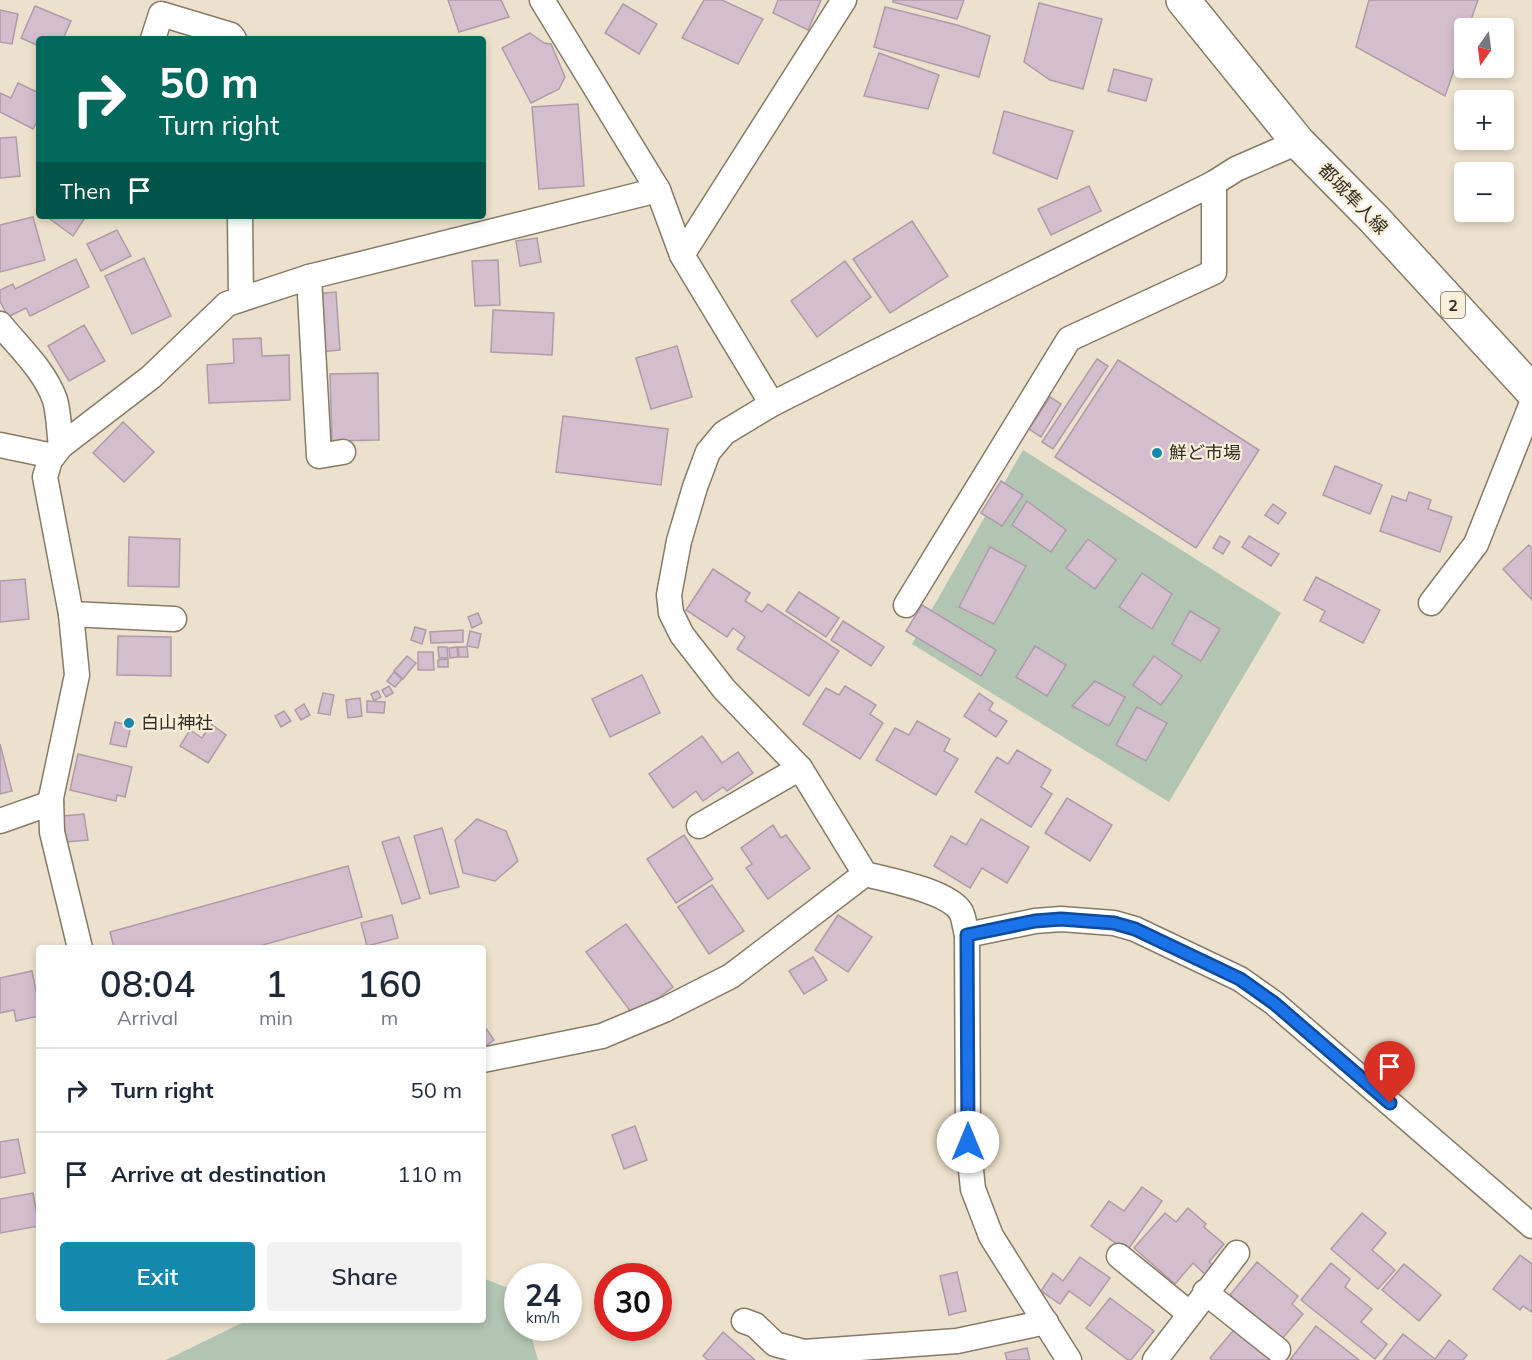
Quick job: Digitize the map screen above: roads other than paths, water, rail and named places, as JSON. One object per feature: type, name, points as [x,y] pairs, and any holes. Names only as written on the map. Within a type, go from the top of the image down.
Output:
[{"type":"main road","name":"都城隼人線","points":[[1183,0],[1298,142],[1375,220],[1532,391]]},
{"type":"street","points":[[542,0],[658,190],[682,255],[772,404]]},
{"type":"street","points":[[682,255],[844,0]]},
{"type":"street","points":[[154,36],[161,14],[232,36]]},
{"type":"street","points":[[1069,1360],[991,1236],[973,1189],[968,1142],[967,935],[961,912],[952,902],[940,896],[865,874],[800,768],[724,689],[682,634],[674,620],[670,606],[671,581],[679,541],[698,478],[708,452],[724,433],[772,404],[1214,183],[1236,169],[1298,142]]},
{"type":"street","points":[[906,605],[1069,339],[1214,272],[1214,183]]},
{"type":"street","points":[[79,945],[52,832],[51,803],[77,675],[71,614],[45,477],[57,451],[151,377],[227,304],[309,277],[658,190]]},
{"type":"street","points":[[240,219],[241,298]]},
{"type":"street","points":[[309,277],[319,456],[343,452]]},
{"type":"street","points":[[0,324],[49,386],[55,401],[57,451]]},
{"type":"street","points":[[1431,603],[1476,544],[1532,404]]},
{"type":"street","points":[[0,444],[57,451]]},
{"type":"street","points":[[71,614],[174,619]]},
{"type":"street","points":[[699,826],[800,768]]},
{"type":"street","points":[[0,821],[51,803]]},
{"type":"street","points":[[486,1059],[602,1036],[708,989],[732,976],[865,874]]},
{"type":"street","points":[[967,935],[1035,921],[1061,919],[1114,923],[1135,929],[1240,979],[1274,1003],[1532,1226]]},
{"type":"street","points":[[1155,1360],[1237,1253]]},
{"type":"street","points":[[1119,1256],[1190,1314]]},
{"type":"street","points":[[1205,1292],[1278,1350]]},
{"type":"street","points":[[744,1321],[755,1325],[775,1344],[804,1352],[957,1341],[1046,1322]]},
{"type":"place","name":"鮮ど市場","points":[[1157,453]]},
{"type":"place","name":"白山神社","points":[[129,723]]}]
